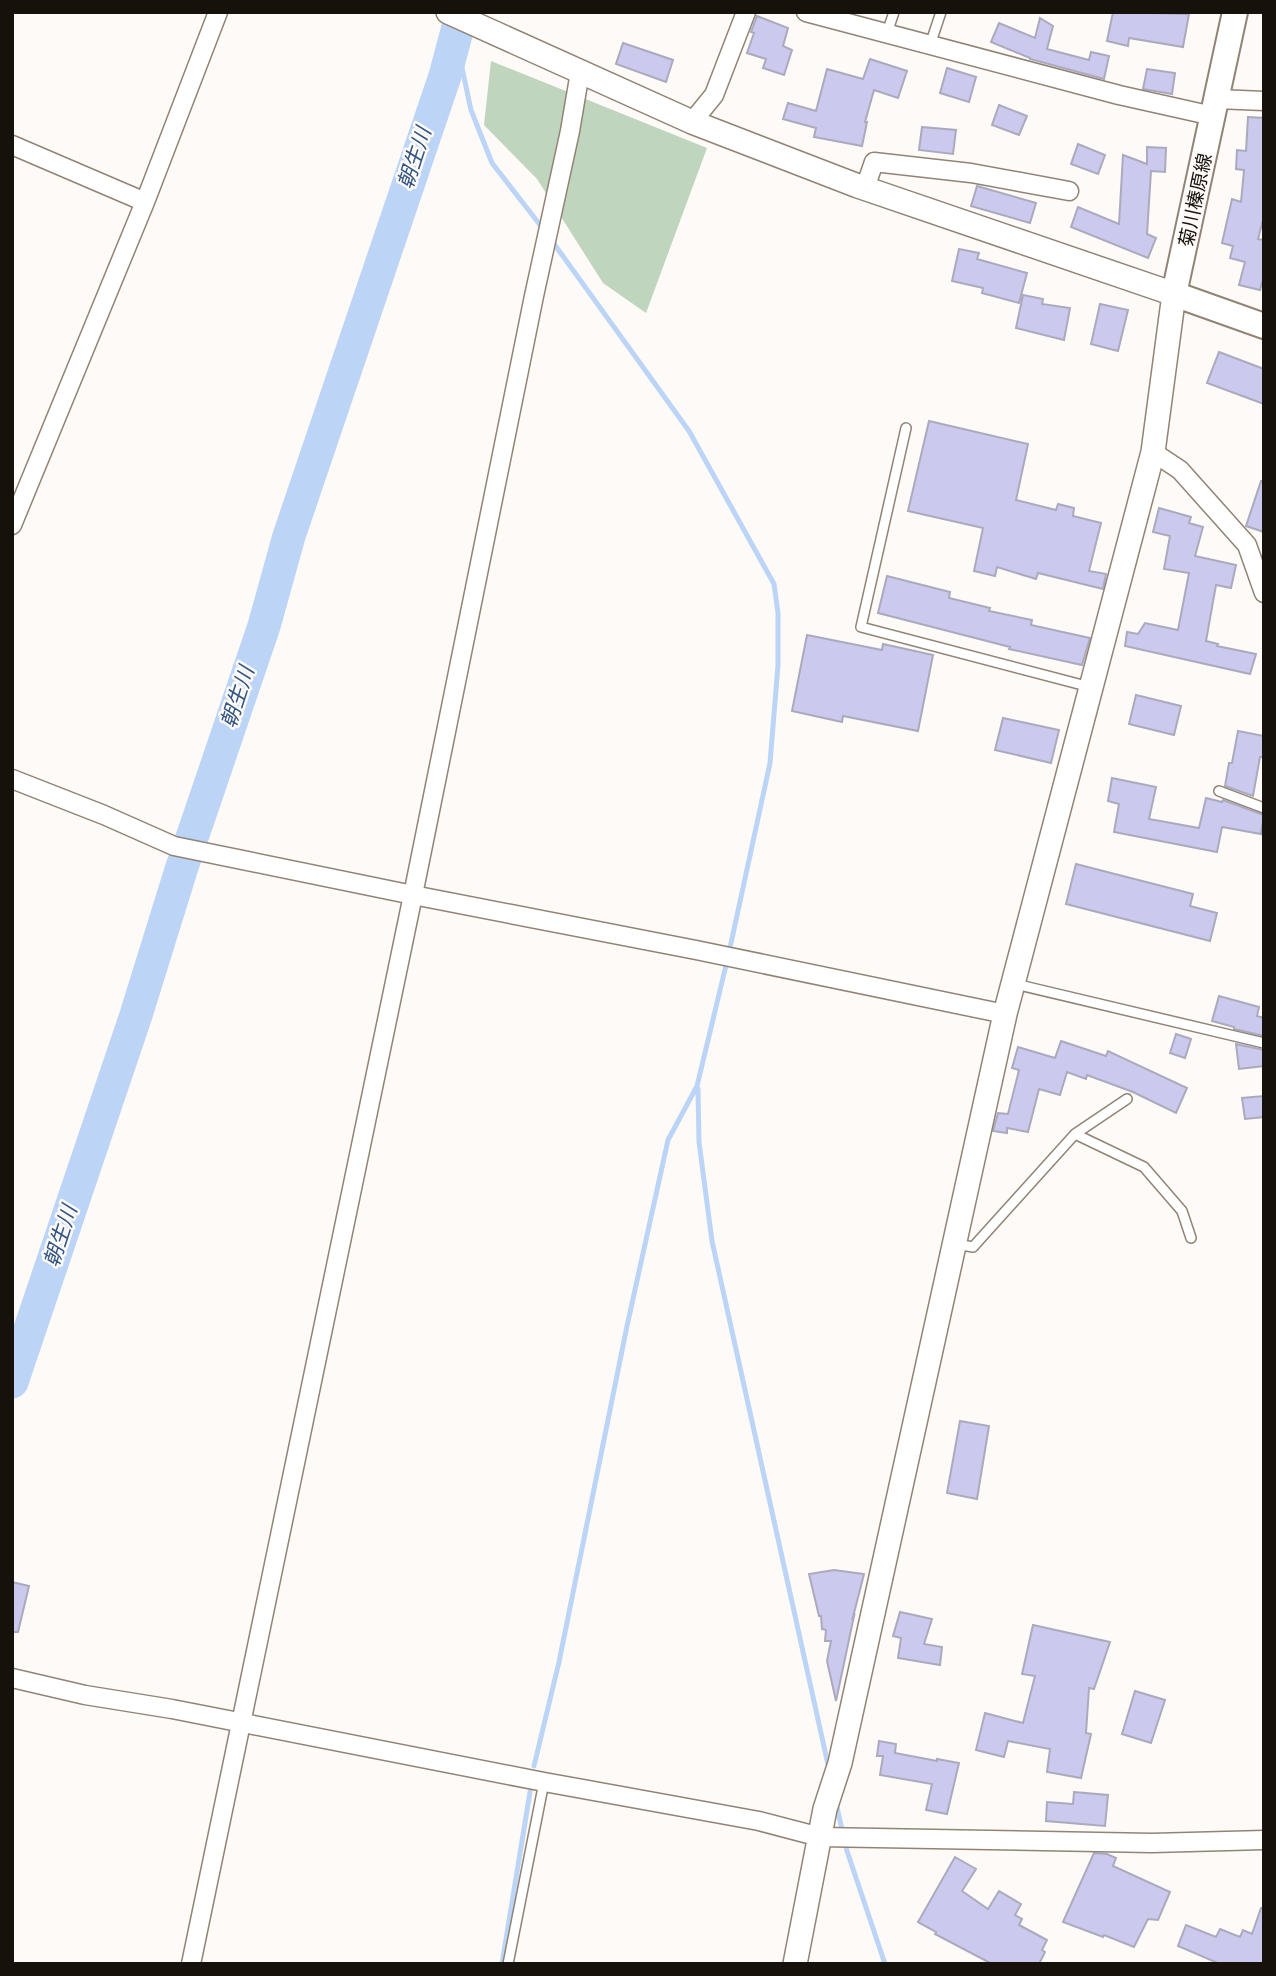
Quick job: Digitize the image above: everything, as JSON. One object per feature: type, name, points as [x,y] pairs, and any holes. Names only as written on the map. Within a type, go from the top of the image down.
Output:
[{"type":"main road","name":"菊川榛原線","points":[[1174,294],[1235,12]]},
{"type":"main road","points":[[1174,294],[1264,326]]},
{"type":"street","points":[[12,525],[145,202],[218,12]]},
{"type":"street","points":[[448,12],[692,122],[865,188],[1174,294],[1153,452],[1005,1014],[838,1768],[827,1805],[826,1838],[795,1964]]},
{"type":"street","points":[[692,122],[714,95],[746,12]]},
{"type":"street","points":[[806,12],[1119,95],[1215,107],[1264,102]]},
{"type":"street","points":[[191,1964],[413,895],[580,72]]},
{"type":"street","points":[[12,145],[145,202]]},
{"type":"street","points":[[865,188],[874,162],[971,173],[1069,191]]},
{"type":"street","points":[[1153,452],[1180,470],[1247,545],[1264,593]]},
{"type":"street","points":[[12,779],[174,846],[1005,1014]]},
{"type":"street","points":[[12,1678],[85,1695],[760,1821],[826,1838],[1152,1843],[1264,1840]]},
{"type":"lane","points":[[887,33],[894,12]]},
{"type":"lane","points":[[930,44],[941,12]]},
{"type":"lane","points":[[906,428],[861,627],[1091,687]]},
{"type":"lane","points":[[1219,791],[1264,808]]},
{"type":"lane","points":[[1013,984],[1264,1043]]},
{"type":"lane","points":[[954,1244],[973,1247],[1075,1134],[1126,1099]]},
{"type":"lane","points":[[1075,1134],[1144,1167],[1182,1211],[1191,1238]]},
{"type":"lane","points":[[508,1964],[544,1782]]},
{"type":"green space","points":[[491,61],[707,148],[646,313],[603,283],[537,179],[484,125]]},
{"type":"building","points":[[1113,12],[1189,14],[1183,47],[1129,38],[1128,46],[1107,41]]},
{"type":"building","points":[[757,16],[788,28],[783,46],[792,50],[784,75],[763,68],[766,59],[747,53]]},
{"type":"building","points":[[1040,18],[1053,26],[1047,49],[1089,60],[1091,52],[1109,56],[1104,79],[1030,59],[991,42],[999,23],[1035,38]]},
{"type":"building","points":[[623,43],[673,60],[666,82],[616,64]]},
{"type":"building","points":[[870,59],[907,71],[898,98],[874,90],[862,146],[814,137],[816,128],[783,119],[788,103],[816,111],[827,69],[863,79]]},
{"type":"building","points":[[947,68],[976,77],[969,102],[940,93]]},
{"type":"building","points":[[1147,69],[1175,73],[1172,94],[1143,89]]},
{"type":"building","points":[[999,105],[1027,116],[1019,135],[992,125]]},
{"type":"building","points":[[1248,117],[1264,118],[1264,216],[1258,239],[1264,240],[1264,275],[1260,290],[1239,285],[1245,262],[1230,258],[1233,246],[1222,243],[1232,199],[1241,202],[1244,170],[1236,169],[1237,150],[1246,151]]},
{"type":"building","points":[[922,127],[956,130],[953,154],[919,150]]},
{"type":"building","points":[[1078,144],[1105,155],[1098,174],[1071,164]]},
{"type":"building","points":[[1147,147],[1166,148],[1165,172],[1151,171],[1147,234],[1156,238],[1148,258],[1071,227],[1078,207],[1119,224],[1123,155],[1147,164]]},
{"type":"building","points":[[977,186],[1036,203],[1030,223],[971,206]]},
{"type":"building","points":[[959,249],[979,253],[977,259],[1027,273],[1019,303],[982,293],[983,288],[952,281]]},
{"type":"building","points":[[1023,295],[1043,299],[1042,304],[1070,308],[1064,340],[1016,328]]},
{"type":"building","points":[[1100,304],[1128,310],[1118,351],[1091,344]]},
{"type":"building","points":[[1219,352],[1264,369],[1264,404],[1207,383]]},
{"type":"building","points":[[929,421],[1028,444],[1016,500],[1056,510],[1058,504],[1074,508],[1073,516],[1101,523],[1089,571],[1106,574],[1103,589],[1038,573],[1036,579],[997,567],[995,576],[974,571],[983,528],[908,511]]},
{"type":"building","points":[[1261,481],[1264,481],[1264,532],[1246,526]]},
{"type":"building","points":[[1159,508],[1191,517],[1189,523],[1203,527],[1195,556],[1236,565],[1231,588],[1216,585],[1206,641],[1256,654],[1250,674],[1125,646],[1127,632],[1138,634],[1145,623],[1178,630],[1189,573],[1164,569],[1170,536],[1153,532]]},
{"type":"building","points":[[887,576],[950,592],[949,598],[990,608],[989,611],[1032,620],[1031,625],[1090,638],[1082,665],[1009,649],[1010,647],[878,613]]},
{"type":"building","points":[[807,635],[882,650],[883,644],[933,655],[918,731],[843,716],[842,722],[792,711]]},
{"type":"building","points":[[1136,695],[1181,706],[1174,735],[1129,724]]},
{"type":"building","points":[[1003,718],[1059,730],[1051,763],[995,750]]},
{"type":"building","points":[[1238,731],[1264,736],[1264,757],[1260,757],[1253,796],[1225,786]]},
{"type":"building","points":[[1112,778],[1156,787],[1149,819],[1199,828],[1206,798],[1222,802],[1223,800],[1264,815],[1261,834],[1222,827],[1217,852],[1114,832],[1119,804],[1108,801]]},
{"type":"building","points":[[1076,864],[1193,894],[1190,906],[1217,913],[1210,941],[1066,904]]},
{"type":"building","points":[[1219,996],[1259,1007],[1257,1016],[1264,1018],[1264,1036],[1212,1021]]},
{"type":"building","points":[[1176,1034],[1191,1039],[1185,1058],[1170,1053]]},
{"type":"building","points":[[1061,1041],[1106,1056],[1108,1051],[1187,1088],[1176,1113],[1133,1092],[1087,1075],[1086,1079],[1067,1072],[1060,1095],[1039,1089],[1028,1132],[1007,1128],[1007,1133],[993,1131],[998,1113],[1008,1114],[1019,1070],[1012,1068],[1018,1047],[1055,1058]]},
{"type":"building","points":[[1236,1044],[1264,1050],[1264,1066],[1239,1069]]},
{"type":"building","points":[[1264,1096],[1264,1117],[1245,1119],[1242,1098]]},
{"type":"building","points":[[960,1421],[989,1426],[977,1499],[947,1493]]},
{"type":"building","points":[[834,1570],[864,1574],[836,1701],[827,1661],[831,1641],[825,1641],[826,1630],[822,1629],[809,1574]]},
{"type":"building","points":[[12,1582],[29,1586],[18,1632],[12,1632]]},
{"type":"building","points":[[900,1612],[932,1619],[924,1644],[942,1647],[940,1665],[898,1658],[901,1638],[893,1636]]},
{"type":"building","points":[[1033,1625],[1110,1642],[1094,1689],[1089,1688],[1086,1733],[1091,1734],[1081,1778],[1047,1772],[1050,1749],[1008,1741],[1004,1757],[976,1750],[985,1713],[1023,1723],[1035,1676],[1022,1674]]},
{"type":"building","points":[[1135,1691],[1165,1700],[1151,1743],[1122,1734]]},
{"type":"building","points":[[879,1741],[896,1744],[895,1753],[959,1763],[947,1814],[926,1810],[932,1784],[880,1775],[883,1756],[877,1756]]},
{"type":"building","points":[[1074,1792],[1108,1795],[1105,1826],[1046,1821],[1047,1802],[1073,1804]]},
{"type":"building","points":[[1094,1853],[1116,1858],[1113,1866],[1170,1892],[1158,1920],[1148,1919],[1134,1947],[1063,1922]]},
{"type":"building","points":[[955,1857],[976,1869],[962,1891],[988,1909],[999,1891],[1021,1904],[1015,1915],[1022,1919],[1019,1925],[1047,1940],[1039,1964],[992,1964],[918,1922]]},
{"type":"building","points":[[1261,1908],[1264,1908],[1264,1964],[1220,1964],[1178,1946],[1186,1925],[1216,1937],[1220,1929],[1240,1937],[1243,1930],[1252,1934]]},
{"type":"waterway","name":"朝生川","points":[[12,1382],[264,626],[289,536],[445,76],[462,12]]},
{"type":"waterway","points":[[456,40],[471,110],[492,163],[544,230]]},
{"type":"waterway","points":[[534,1766],[559,1662],[627,1326],[668,1140],[697,1086],[728,957],[770,763],[778,665],[778,613],[774,584],[689,431],[552,241]]},
{"type":"waterway","points":[[698,1089],[699,1142],[712,1241],[829,1769]]},
{"type":"waterway","points":[[502,1964],[530,1792]]},
{"type":"waterway","points":[[836,1803],[847,1851],[885,1964]]}]
